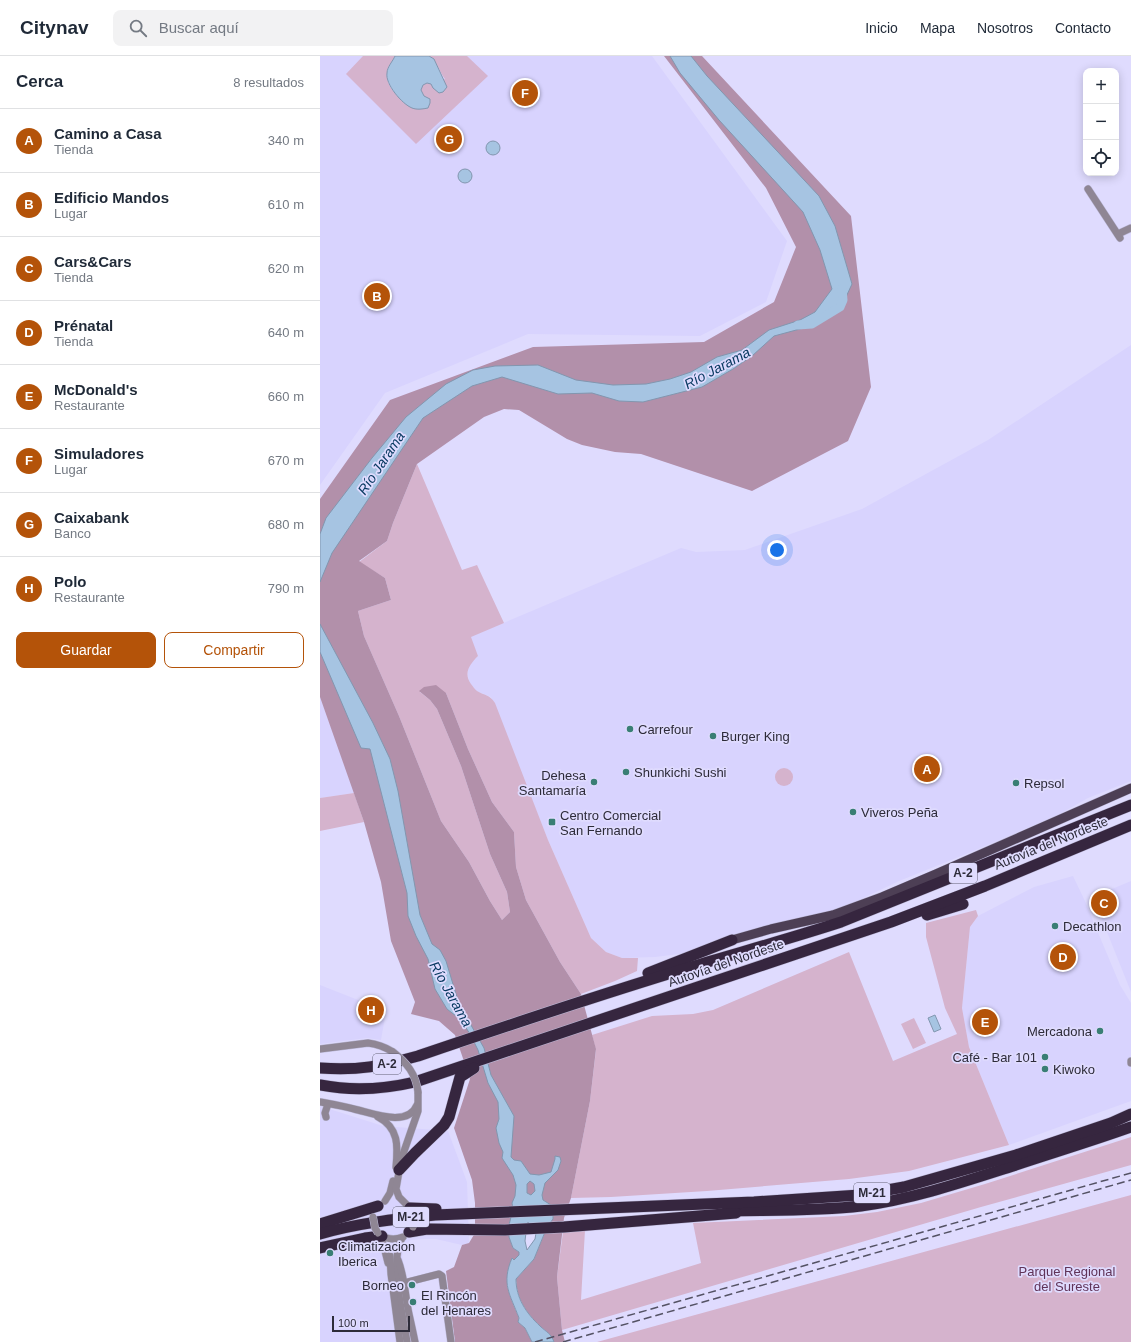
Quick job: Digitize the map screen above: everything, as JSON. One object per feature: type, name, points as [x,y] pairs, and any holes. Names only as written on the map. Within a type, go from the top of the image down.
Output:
[{"type":"highway","name":"Autovía del Nordeste","points":[[320,1068],[348,1069],[376,1066],[418,1056],[588,999],[841,922],[1131,805]]},
{"type":"highway","name":"Autovía del Nordeste","points":[[461,1071],[497,1055],[892,922],[1131,826]]},
{"type":"highway","points":[[892,922],[910,920],[963,904]]},
{"type":"highway","points":[[604,994],[630,980],[732,940]]},
{"type":"highway","points":[[399,1170],[447,1120],[453,1104],[461,1071]]},
{"type":"highway","name":"A-2","points":[[320,1085],[347,1088],[380,1088],[397,1086],[461,1071]]},
{"type":"highway","points":[[320,1091],[359,1093],[380,1088]]},
{"type":"highway","name":"M-21","points":[[320,1234],[357,1225],[395,1219],[504,1212],[795,1200],[860,1195],[904,1187],[1016,1155],[1112,1123],[1131,1114]]},
{"type":"highway","name":"M-21","points":[[601,1208],[779,1210],[861,1206],[927,1192],[1017,1165],[1131,1127]]},
{"type":"highway","points":[[320,1224],[382,1203]]},
{"type":"highway","points":[[408,1207],[504,1212]]},
{"type":"highway","points":[[408,1232],[427,1229],[505,1230],[564,1227],[779,1210]]},
{"type":"highway","name":"M-21","points":[[320,1242],[365,1230],[504,1212]]},
{"type":"highway","points":[[320,1248],[365,1238],[382,1236]]},
{"type":"main road","points":[[732,940],[771,929],[833,915],[847,910],[936,874],[1131,788]]},
{"type":"street","points":[[1088,189],[1119,236],[1131,228]]},
{"type":"street","points":[[320,1049],[368,1043],[386,1047],[408,1065],[415,1079],[418,1092],[418,1111],[404,1151],[396,1189],[414,1219],[408,1232],[393,1255],[400,1342]]},
{"type":"street","points":[[320,1102],[392,1117],[405,1116],[414,1110],[417,1106],[418,1100]]},
{"type":"street","points":[[326,1117],[325,1113],[328,1104]]},
{"type":"street","points":[[369,1112],[389,1125],[395,1135],[397,1143],[393,1185],[390,1193],[373,1217],[373,1222],[403,1273],[409,1315],[415,1342]]},
{"type":"street","points":[[382,1203],[392,1200],[408,1207]]},
{"type":"street","points":[[382,1236],[394,1240],[408,1232]]},
{"type":"street","points":[[365,1238],[377,1239],[383,1243],[394,1273],[407,1342]]},
{"type":"street","points":[[404,1283],[439,1274],[442,1276],[451,1342]]},
{"type":"shaded area","points":[[320,56],[652,56],[787,241],[766,302],[700,336],[528,334],[385,393],[320,485]]},
{"type":"shaded area","points":[[664,56],[702,56],[851,216],[871,387],[848,441],[752,491],[641,454],[615,452],[582,445],[567,439],[519,410],[504,409],[484,417],[417,464],[387,541],[359,561],[385,578],[391,600],[358,611],[364,636],[399,716],[441,821],[469,862],[502,920],[510,912],[507,892],[490,854],[461,766],[437,709],[430,700],[419,691],[424,687],[436,685],[446,693],[468,749],[492,802],[514,832],[516,867],[526,900],[560,962],[581,994],[596,1049],[590,1101],[571,1198],[564,1218],[557,1277],[562,1330],[565,1342],[554,1342],[550,1335],[526,1310],[518,1293],[516,1279],[534,1259],[547,1227],[528,1219],[509,1237],[513,1248],[519,1252],[519,1255],[514,1260],[512,1259],[507,1275],[507,1282],[510,1295],[519,1318],[518,1322],[525,1328],[532,1342],[455,1342],[446,1271],[454,1267],[462,1245],[469,1243],[475,1233],[475,1203],[472,1180],[454,1128],[470,1079],[455,1035],[439,1021],[411,1014],[415,1002],[391,941],[381,882],[364,822],[320,697],[320,499],[390,400],[533,347],[704,342],[774,302],[796,247],[766,188]]},
{"type":"shaded area","points":[[1131,345],[1131,781],[1088,798],[1058,815],[899,881],[836,911],[774,932],[719,949],[655,957],[622,958],[606,952],[591,938],[548,840],[491,697],[476,691],[469,682],[468,669],[470,664],[478,656],[470,637],[681,548],[696,552],[745,550],[862,509],[988,440]]},
{"type":"shaded area","points":[[320,697],[331,727],[354,793],[320,798]]},
{"type":"shaded area","points":[[1073,876],[1120,985],[1131,1003],[1131,1101],[1009,1145],[969,1047],[962,1008],[970,927],[978,916],[1034,887]]},
{"type":"shaded area","points":[[1131,881],[1131,992],[1093,897]]},
{"type":"shaded area","points":[[320,985],[386,1011],[381,1040],[367,1038],[320,1044]]},
{"type":"shaded area","points":[[320,1106],[383,1126],[448,1131],[467,1182],[469,1243],[462,1245],[436,1239],[425,1239],[411,1240],[404,1246],[402,1256],[416,1342],[320,1342]]},
{"type":"green space","points":[[363,56],[395,56],[387,71],[387,78],[391,88],[399,98],[412,108],[424,96],[421,90],[423,85],[445,79],[436,63],[429,56],[467,56],[488,76],[416,144],[346,74]]},
{"type":"green space","points":[[417,464],[462,570],[477,565],[504,623],[471,637],[478,656],[468,669],[469,680],[476,690],[489,697],[495,703],[548,840],[591,938],[606,952],[622,958],[638,958],[637,971],[581,994],[560,962],[526,900],[516,867],[514,832],[492,802],[468,749],[446,693],[420,692],[430,700],[437,709],[461,766],[490,854],[507,892],[510,912],[502,920],[469,862],[441,821],[399,716],[364,636],[358,611],[391,600],[385,578],[359,562],[387,541]]},
{"type":"green space","points":[[780,768],[788,768],[793,773],[791,784],[788,786],[780,786],[775,781],[775,773]]},
{"type":"green space","points":[[354,793],[364,822],[320,831],[320,798]]},
{"type":"green space","points":[[976,910],[978,916],[970,927],[962,1008],[969,1047],[1009,1145],[909,1171],[849,1179],[707,1191],[571,1198],[590,1101],[596,1050],[592,1035],[652,1016],[693,1014],[713,1010],[849,952],[893,1061],[957,1034],[945,1008],[926,937],[926,923]]},
{"type":"green space","points":[[914,1018],[926,1043],[913,1049],[901,1024]]},
{"type":"green space","points":[[1131,1137],[1131,1165],[981,1207],[562,1330],[557,1277],[563,1232],[585,1230],[581,1300],[701,1263],[693,1223],[844,1216],[877,1212],[921,1203]]},
{"type":"green space","name":"Parque Regional del Sureste","points":[[1131,1195],[1131,1342],[597,1342]]},
{"type":"water","points":[[395,56],[429,56],[434,59],[447,87],[443,92],[439,93],[431,84],[427,83],[423,85],[421,90],[424,96],[430,99],[428,108],[416,109],[408,106],[391,88],[387,77],[387,71]]},
{"type":"water","points":[[670,56],[691,56],[707,76],[819,196],[835,226],[852,284],[846,297],[823,317],[800,329],[774,336],[752,356],[702,387],[643,402],[619,401],[592,393],[558,394],[502,377],[472,386],[423,418],[332,553],[320,582],[320,534],[326,518],[406,417],[446,384],[473,370],[495,366],[538,365],[576,380],[613,385],[646,384],[670,379],[691,372],[717,357],[742,350],[769,330],[800,320],[815,312],[832,289],[820,250],[803,212],[719,120],[680,73]]},
{"type":"water","points":[[490,141],[496,141],[500,145],[500,151],[496,155],[490,155],[486,151],[486,145]]},
{"type":"water","points":[[465,169],[470,171],[472,176],[470,181],[465,183],[460,181],[458,176],[460,171]]},
{"type":"water","points":[[320,624],[373,723],[390,759],[398,791],[420,915],[432,944],[440,950],[446,961],[459,1004],[484,1048],[491,1075],[514,1116],[511,1157],[514,1160],[521,1161],[530,1174],[539,1175],[551,1172],[555,1156],[560,1157],[561,1161],[558,1170],[545,1183],[542,1195],[543,1200],[551,1205],[553,1210],[553,1219],[547,1227],[534,1259],[516,1279],[518,1293],[526,1310],[550,1335],[554,1342],[532,1342],[525,1328],[518,1322],[519,1318],[508,1289],[507,1282],[507,1275],[512,1258],[514,1260],[519,1255],[519,1252],[513,1248],[509,1237],[509,1225],[516,1185],[513,1175],[502,1158],[503,1152],[499,1143],[496,1128],[499,1119],[498,1102],[488,1083],[478,1050],[470,1034],[461,1020],[447,1009],[435,989],[428,959],[408,916],[407,893],[370,749],[361,748],[320,652]],"holes":[[[530,1181],[534,1184],[535,1191],[531,1195],[527,1193],[527,1184]],[[528,1222],[536,1233],[535,1239],[527,1250],[525,1241]]]},
{"type":"water","points":[[935,1015],[941,1029],[934,1032],[928,1018]]},
{"type":"waterway","name":"Río Jarama","points":[[798,325],[812,324],[840,307],[843,300],[842,289]]},
{"type":"railway","points":[[535,1342],[1131,1173]]},
{"type":"railway","points":[[563,1342],[1131,1180]]},
{"type":"place","name":"Simuladores","points":[[525,93]]},
{"type":"place","name":"Caixabank","points":[[449,139]]},
{"type":"place","name":"Edificio Mandos","points":[[377,296]]},
{"type":"place","name":"Carrefour","points":[[630,729]]},
{"type":"place","name":"Burger King","points":[[713,736]]},
{"type":"place","name":"Camino a Casa","points":[[927,769]]},
{"type":"place","name":"Shunkichi Sushi","points":[[626,772]]},
{"type":"place","name":"Dehesa Santamaría","points":[[594,782]]},
{"type":"place","name":"Repsol","points":[[1016,783]]},
{"type":"place","name":"Viveros Peña","points":[[853,812]]},
{"type":"place","name":"Centro Comercial San Fernando","points":[[552,822]]},
{"type":"place","name":"Cars&Cars","points":[[1104,903]]},
{"type":"place","name":"Decathlon","points":[[1055,926]]},
{"type":"place","name":"Prénatal","points":[[1063,957]]},
{"type":"place","name":"Polo","points":[[371,1010]]},
{"type":"place","name":"McDonald's","points":[[985,1022]]},
{"type":"place","name":"Mercadona","points":[[1100,1031]]},
{"type":"place","name":"Café - Bar 101","points":[[1045,1057]]},
{"type":"place","name":"Kiwoko","points":[[1045,1069]]},
{"type":"place","name":"Climatizacion Iberica","points":[[330,1253]]},
{"type":"place","name":"Borneo","points":[[412,1285]]},
{"type":"place","name":"El Rincón del Henares","points":[[413,1302]]}]
